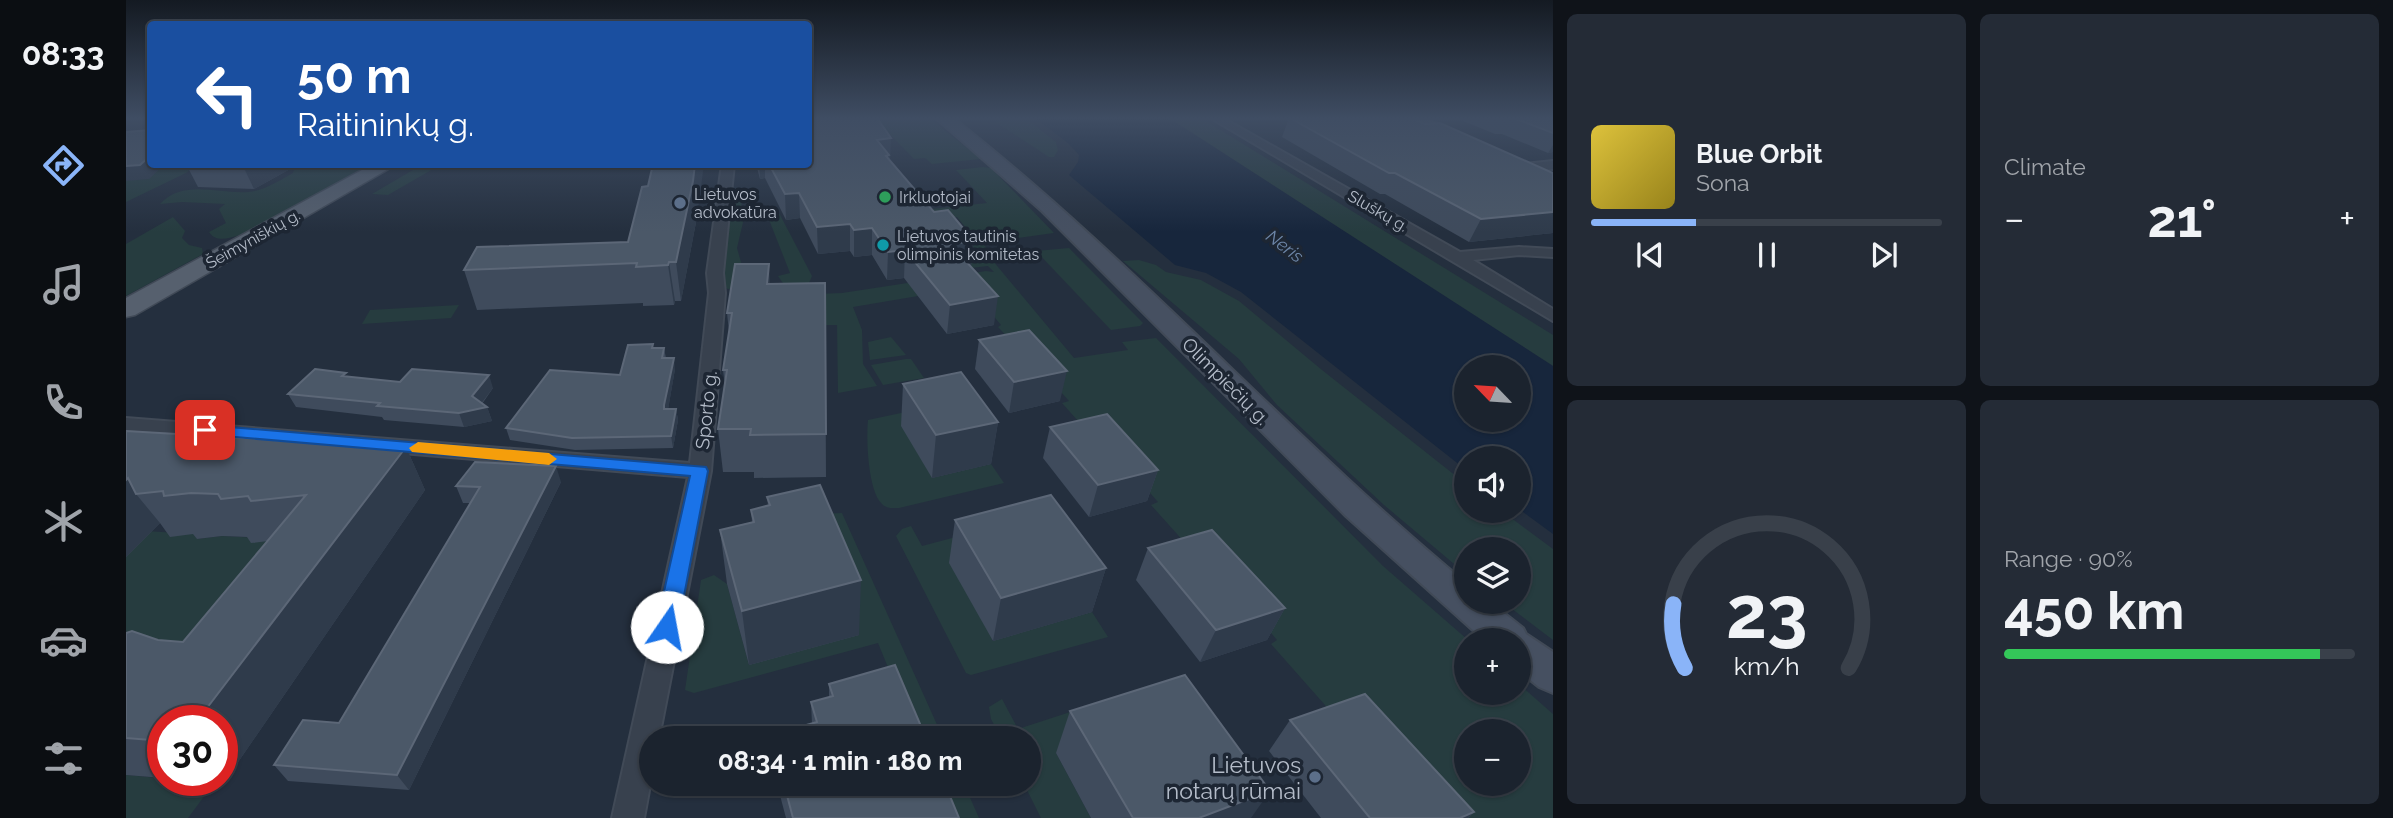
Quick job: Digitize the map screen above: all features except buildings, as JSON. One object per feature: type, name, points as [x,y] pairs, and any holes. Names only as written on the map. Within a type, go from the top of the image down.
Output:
[{"type":"main road","points":[[1517,165],[1553,181]]},
{"type":"main road","name":"Šeimyniškių g.","points":[[126,309],[380,168]]},
{"type":"street","name":"Olimpiečių g.","points":[[993,156],[1333,486],[1496,628]]},
{"type":"street","name":"Sluškų g.","points":[[1282,156],[1458,257],[1553,316]]},
{"type":"street","points":[[1517,165],[1553,165]]},
{"type":"street","name":"Sporto g.","points":[[628,818],[700,471],[717,293],[715,273],[728,168]]},
{"type":"street","points":[[1458,257],[1519,251],[1553,253]]},
{"type":"street","points":[[126,424],[700,471]]},
{"type":"street","points":[[1531,658],[1553,676]]},
{"type":"green space","points":[[911,156],[977,156],[981,159],[932,164],[925,158],[914,159]]},
{"type":"green space","points":[[1228,156],[1263,156],[1553,335],[1553,366]]},
{"type":"green space","points":[[158,168],[192,168],[126,202],[126,181]]},
{"type":"green space","points":[[364,168],[240,235],[227,238],[215,238],[209,232],[226,223],[219,209],[225,204],[160,204],[169,196],[190,190],[260,190],[293,173],[294,169]]},
{"type":"green space","points":[[416,168],[435,168],[388,195],[372,194]]},
{"type":"green space","points":[[991,168],[1054,233],[996,241],[971,234],[957,217],[929,220],[922,210],[987,203],[956,170]]},
{"type":"green space","points":[[742,195],[741,213],[745,214],[737,248],[746,280],[759,288],[728,289],[724,287],[725,248],[731,196]]},
{"type":"green space","points":[[778,211],[812,276],[809,283],[785,286],[778,276],[790,273],[766,212]]},
{"type":"green space","points":[[173,217],[185,231],[182,238],[189,245],[202,248],[203,254],[126,296],[126,244]]},
{"type":"green space","points":[[946,236],[982,243],[987,248],[983,249],[1074,358],[1128,350],[1122,342],[1156,338],[1383,566],[1454,628],[1454,705],[1531,705],[1531,695],[1553,714],[1553,818],[1432,818],[1271,644],[1277,640],[1202,552],[1195,554],[1151,505],[1158,502],[1102,438],[1095,440],[1062,403],[1069,401],[1028,355],[1024,355],[998,327],[1001,325],[973,291],[930,294],[853,307],[862,330],[863,364],[877,386],[838,393],[837,325],[825,325],[825,322],[766,296],[842,293],[994,272],[988,266],[971,268]]},
{"type":"green space","points":[[1069,248],[1143,323],[1140,326],[1111,330],[1036,251]]},
{"type":"green space","points":[[1139,260],[1156,265],[1166,272],[1201,280],[1239,301],[1454,474],[1454,523],[1518,523],[1553,549],[1553,640],[1519,614],[1531,614],[1531,537],[1454,537],[1454,564],[1384,505],[1277,405],[1239,359],[1123,261]]},
{"type":"green space","points":[[459,305],[451,318],[362,324],[370,310]]},
{"type":"green space","points":[[891,337],[906,355],[870,360],[868,342]]},
{"type":"green space","points":[[911,359],[924,378],[883,385],[871,365]]},
{"type":"green space","points":[[948,403],[932,478],[991,464],[1004,483],[899,508],[884,506],[877,497],[871,477],[868,420]]},
{"type":"green space","points":[[842,513],[938,726],[904,726],[903,704],[878,643],[694,693],[685,690],[701,580],[714,575],[727,584],[749,665],[820,514]]},
{"type":"green space","points":[[1027,518],[992,641],[1092,612],[1108,637],[971,675],[966,673],[896,536],[902,529],[911,526],[922,546]]},
{"type":"green space","points":[[145,531],[196,534],[197,539],[222,536],[277,539],[255,639],[126,677],[126,557]]},
{"type":"green space","points":[[1144,688],[1056,753],[1091,818],[1041,818],[1030,796],[1041,796],[1041,726],[1027,726]]},
{"type":"green space","points":[[1002,699],[1016,726],[995,726],[989,707]]},
{"type":"green space","points":[[126,775],[147,777],[147,796],[204,796],[188,818],[126,818]]},
{"type":"green space","points":[[927,796],[969,796],[979,818],[935,818]]},
{"type":"water","name":"Neris","points":[[1079,156],[1228,156],[1553,366],[1553,534],[1531,518],[1531,446],[1454,446],[1454,461],[1241,292],[1206,273],[1175,265],[1069,175]]},
{"type":"slow traffic","points":[[418,448],[549,459]]},
{"type":"place","name":"Irkluotojai","points":[[885,197]]},
{"type":"place","name":"Lietuvos advokatūra","points":[[680,203]]},
{"type":"place","name":"Lietuvos tautinis olimpinis komitetas","points":[[883,245]]},
{"type":"place","name":"Lietuvos notarų rūmai","points":[[1315,777]]},
{"type":"route","points":[[205,430],[700,471],[667,627]]}]
